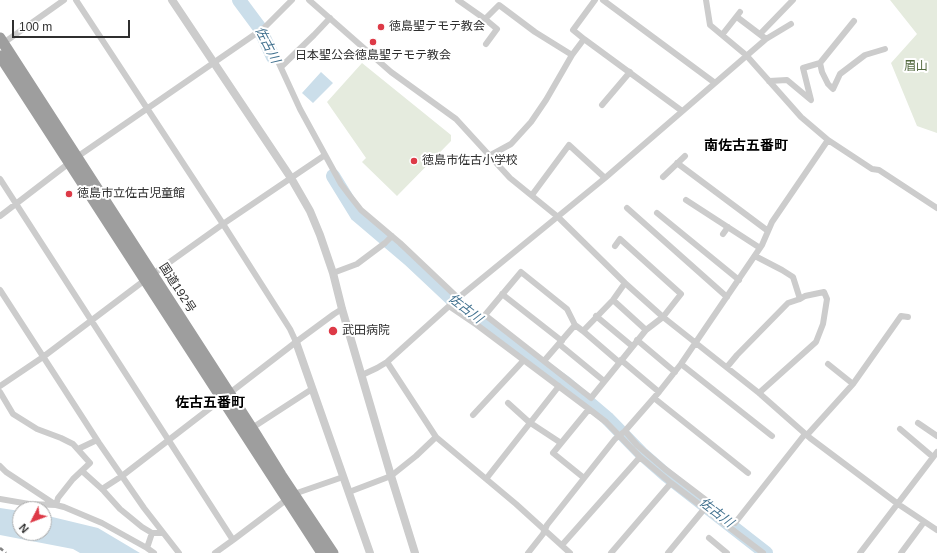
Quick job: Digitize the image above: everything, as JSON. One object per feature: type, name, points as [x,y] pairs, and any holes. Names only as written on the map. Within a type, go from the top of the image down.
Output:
[{"type":"highway","name":"国道192号","points":[[1,42],[73,160],[290,496],[322,553]]},
{"type":"highway","name":"国道192号","points":[[0,56],[73,160]]},
{"type":"highway","name":"国道192号","points":[[225,396],[252,428],[280,475],[290,496],[333,553]]},
{"type":"street","points":[[1,42],[64,0]]},
{"type":"street","points":[[76,0],[290,329],[296,342],[370,553]]},
{"type":"street","points":[[172,0],[291,178],[313,217],[333,273],[342,310],[415,553]]},
{"type":"street","points":[[0,216],[73,160],[261,29],[292,0]]},
{"type":"street","points":[[309,0],[391,72],[451,114],[510,178],[558,217],[625,283],[663,317],[759,393],[806,435],[898,504],[937,530]]},
{"type":"street","points":[[458,0],[465,2],[497,29],[486,44]]},
{"type":"street","points":[[595,0],[573,30],[682,112]]},
{"type":"street","points":[[603,0],[714,83]]},
{"type":"street","points":[[706,0],[710,25],[746,55],[801,117],[828,140],[872,169],[879,170],[937,208]]},
{"type":"street","points":[[760,34],[793,0]]},
{"type":"street","points":[[485,19],[499,5],[535,32],[572,55]]},
{"type":"street","points":[[722,35],[738,14],[766,39]]},
{"type":"street","points":[[280,67],[330,18]]},
{"type":"street","points":[[769,81],[787,80],[811,100],[803,68],[820,63],[854,21]]},
{"type":"street","points":[[362,375],[387,362],[454,302],[605,178],[746,55],[766,39],[792,24]]},
{"type":"street","points":[[261,29],[270,44],[323,157],[361,210],[388,239],[454,302],[480,321],[544,361],[591,398],[637,340],[646,330],[663,317],[681,294],[620,239],[615,246]]},
{"type":"street","points":[[489,156],[511,144],[531,122],[546,100],[572,55],[584,39]]},
{"type":"street","points":[[820,63],[822,72],[828,84],[834,89],[840,74],[865,55],[886,49]]},
{"type":"street","points":[[602,105],[630,72]]},
{"type":"street","points":[[528,553],[547,525],[615,439],[622,434],[654,398],[681,364],[755,256],[772,222],[828,140]]},
{"type":"street","points":[[532,195],[569,145],[605,178]]},
{"type":"street","points":[[663,177],[685,156]]},
{"type":"street","points":[[0,386],[44,357],[149,277],[223,224],[323,157]]},
{"type":"street","points":[[677,163],[768,231]]},
{"type":"street","points":[[0,179],[233,540]]},
{"type":"street","points":[[686,200],[692,207],[728,227],[760,248]]},
{"type":"street","points":[[627,208],[727,297]]},
{"type":"street","points":[[657,213],[739,280]]},
{"type":"street","points":[[723,234],[728,227]]},
{"type":"street","points":[[333,273],[356,264],[388,239]]},
{"type":"street","points":[[755,256],[793,277],[800,299]]},
{"type":"street","points":[[480,321],[521,272],[567,309],[575,325],[659,392]]},
{"type":"street","points":[[583,331],[613,300],[625,283]]},
{"type":"street","points":[[0,290],[97,440],[178,553]]},
{"type":"street","points":[[727,368],[737,355],[788,303],[805,296],[824,292],[827,299],[823,324],[816,342],[759,393]]},
{"type":"street","points":[[502,294],[604,381]]},
{"type":"street","points":[[613,300],[646,330]]},
{"type":"street","points":[[102,489],[122,476],[296,342],[334,314],[342,310]]},
{"type":"street","points":[[596,316],[632,346]]},
{"type":"street","points":[[735,523],[806,435],[853,384],[901,316],[908,317]]},
{"type":"street","points":[[480,321],[524,361],[638,445],[665,469],[711,504]]},
{"type":"street","points":[[544,361],[575,325]]},
{"type":"street","points":[[637,340],[675,372]]},
{"type":"street","points":[[473,415],[524,361]]},
{"type":"street","points":[[387,362],[436,437],[570,553]]},
{"type":"street","points":[[681,364],[772,436]]},
{"type":"street","points":[[828,364],[853,384]]},
{"type":"street","points":[[486,479],[529,422],[559,386]]},
{"type":"street","points":[[252,428],[312,389]]},
{"type":"street","points":[[0,392],[13,414],[37,429],[61,438],[78,449],[90,463],[66,488],[58,498],[56,504]]},
{"type":"street","points":[[654,398],[748,473]]},
{"type":"street","points":[[508,403],[529,422],[561,443]]},
{"type":"street","points":[[584,478],[553,453],[589,409]]},
{"type":"street","points":[[918,423],[937,436]]},
{"type":"street","points":[[860,553],[935,455],[900,429]]},
{"type":"street","points":[[622,434],[640,457],[671,483],[763,553]]},
{"type":"street","points":[[349,492],[391,476],[416,456],[436,437]]},
{"type":"street","points":[[78,449],[97,440]]},
{"type":"street","points":[[562,545],[640,457]]},
{"type":"street","points":[[0,466],[6,472],[56,504],[102,523],[154,553]]},
{"type":"street","points":[[82,471],[102,489],[120,509],[142,527],[152,533],[163,533]]},
{"type":"street","points":[[215,553],[290,496],[343,477]]},
{"type":"street","points":[[611,553],[671,483]]},
{"type":"street","points":[[0,499],[29,504],[56,504]]},
{"type":"street","points":[[668,553],[705,508]]},
{"type":"street","points":[[901,553],[924,522]]},
{"type":"street","points":[[147,548],[152,533]]},
{"type":"street","points":[[709,538],[727,553]]},
{"type":"green space","name":"眉山","points":[[890,0],[937,0],[937,133],[917,126],[891,63],[917,34]]},
{"type":"green space","points":[[362,63],[451,135],[451,141],[397,196],[362,162],[366,158],[327,102]]},
{"type":"water","points":[[321,72],[333,83],[313,103],[302,93]]},
{"type":"water","points":[[0,508],[12,510],[12,537],[0,535]]},
{"type":"water","points":[[52,517],[98,528],[140,553],[80,553],[73,549],[31,541],[52,541]]},
{"type":"waterway","name":"佐古川","points":[[239,0],[259,27],[273,57]]},
{"type":"waterway","name":"佐古川","points":[[333,176],[357,215],[410,260],[460,307],[567,384],[607,418],[641,453],[666,475],[766,553]]},
{"type":"railway","points":[[0,548],[6,553]]},
{"type":"place","name":"徳島聖テモテ教会","points":[[381,27]]},
{"type":"place","name":"日本聖公会徳島聖テモテ教会","points":[[373,42]]},
{"type":"place","name":"徳島市佐古小学校","points":[[414,161]]},
{"type":"place","name":"徳島市立佐古児童館","points":[[69,194]]},
{"type":"place","name":"武田病院","points":[[333,331]]},
{"type":"district","name":"南佐古五番町","points":[[746,146]]},
{"type":"district","name":"佐古五番町","points":[[210,403]]}]
